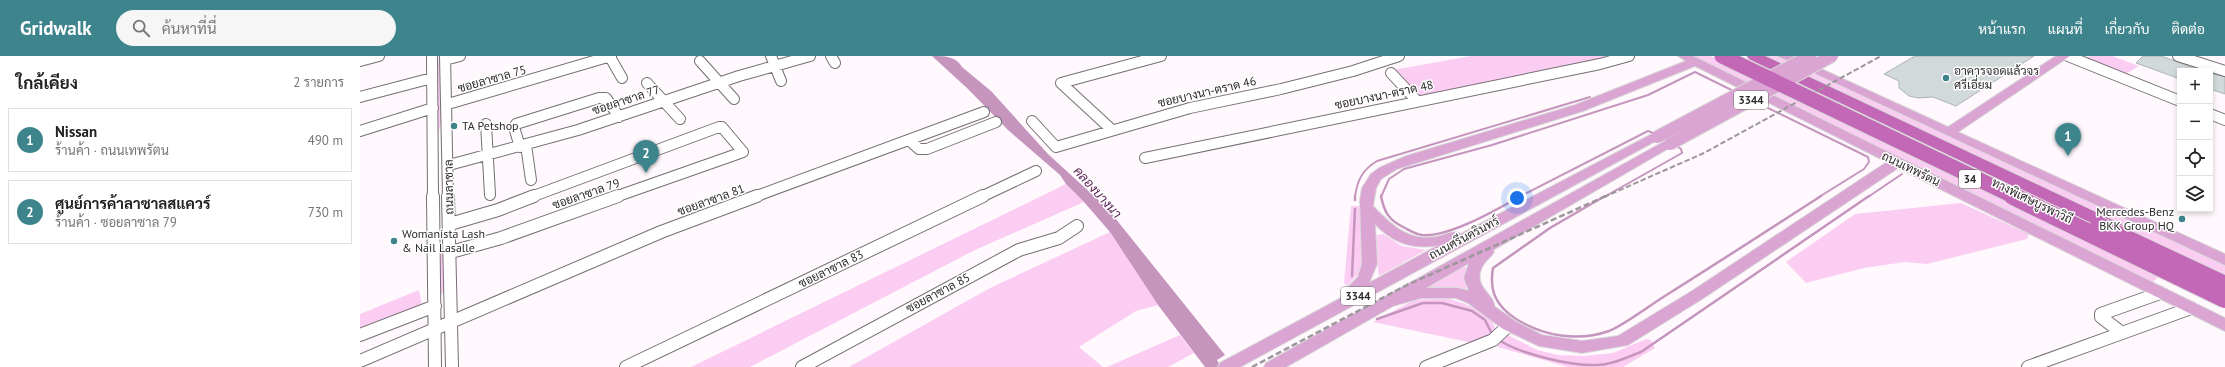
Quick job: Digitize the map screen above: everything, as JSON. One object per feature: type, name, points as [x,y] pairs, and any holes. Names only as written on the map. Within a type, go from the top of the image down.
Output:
[{"type":"highway","name":"ถนนเทพรัตน","points":[[1716,56],[2225,302]]},
{"type":"highway","points":[[1722,56],[2225,299]]},
{"type":"highway","name":"ทางพิเศษบูรพาวิถี","points":[[1730,56],[2225,294]]},
{"type":"highway","name":"ทางพิเศษบูรพาวิถี","points":[[1744,56],[2225,285]]},
{"type":"highway","name":"34","points":[[1754,56],[2225,280]]},
{"type":"main road","name":"ถนนเทพรัตน","points":[[1684,56],[2225,325]]},
{"type":"main road","points":[[1784,56],[2225,260]]},
{"type":"main road","name":"ถนนศรีนครินทร์","points":[[1226,367],[1490,224],[1810,56]]},
{"type":"main road","name":"ถนนศรีนครินทร์","points":[[1272,367],[1393,301],[1670,144],[1832,56]]},
{"type":"main road","points":[[1949,132],[2064,56]]},
{"type":"main road","points":[[1335,309],[1361,283],[1367,274],[1370,262],[1366,206],[1368,192],[1376,177],[1391,166],[1579,108],[1695,62]]},
{"type":"main road","points":[[1393,301],[1421,293],[1458,294],[1473,299],[1506,323],[1539,340],[1582,347],[1622,341],[1697,296],[1897,162]]},
{"type":"main road","points":[[1366,206],[1387,230],[1401,239],[1418,244],[1441,241],[1490,224]]},
{"type":"main road","points":[[1500,240],[1480,257],[1471,276],[1474,286],[1482,298],[1506,323]]},
{"type":"street","points":[[360,57],[364,56]]},
{"type":"street","points":[[360,61],[379,56]]},
{"type":"street","points":[[438,59],[460,56]]},
{"type":"street","points":[[611,56],[622,78]]},
{"type":"street","name":"ซอยลาซาล 75","points":[[448,104],[611,56]]},
{"type":"street","name":"ซอยลาซาล 77","points":[[449,165],[523,146],[619,117],[719,83],[773,60],[810,56]]},
{"type":"street","points":[[1112,130],[1061,83],[1161,56]]},
{"type":"street","name":"ซอยบางนา-ตราด 46","points":[[1032,121],[1056,147],[1190,108],[1281,89],[1352,71],[1398,56]]},
{"type":"street","name":"ซอยบางนา-ตราด 48","points":[[1145,158],[1600,64],[1629,56]]},
{"type":"street","points":[[2068,56],[2177,100]]},
{"type":"street","points":[[2178,56],[2225,71]]},
{"type":"street","name":"ถนนลาซาล","points":[[435,364],[432,78],[438,59]]},
{"type":"street","name":"ถนนลาซาล","points":[[438,59],[448,104],[452,367]]},
{"type":"street","points":[[773,60],[781,81]]},
{"type":"street","points":[[700,62],[734,100]]},
{"type":"street","points":[[1391,73],[1417,101]]},
{"type":"street","points":[[360,97],[432,78]]},
{"type":"street","points":[[647,83],[680,119]]},
{"type":"street","points":[[531,180],[523,146],[514,127],[516,124],[599,98],[606,98],[619,117]]},
{"type":"street","points":[[360,131],[433,108]]},
{"type":"street","name":"ซอยลาซาล 81","points":[[360,361],[435,329],[451,327],[661,232],[984,112]]},
{"type":"street","points":[[2213,115],[2225,120]]},
{"type":"street","points":[[909,140],[919,149],[927,149],[996,122]]},
{"type":"street","points":[[486,124],[489,155],[490,195]]},
{"type":"street","points":[[433,179],[434,182],[438,182],[443,177],[443,132],[448,126]]},
{"type":"street","name":"ซอยลาซาล 79","points":[[450,224],[498,210],[719,127],[722,127],[743,152],[501,238],[451,252]]},
{"type":"street","name":"ซอยลาซาล 83","points":[[626,367],[1036,171]]},
{"type":"street","points":[[434,257],[441,236],[439,191],[444,187],[449,190]]},
{"type":"street","name":"ซอยลาซาล 85","points":[[802,367],[1019,250],[1059,238],[1077,226]]},
{"type":"street","points":[[360,335],[435,310],[441,322],[445,319],[445,297],[451,291]]},
{"type":"street","points":[[2122,333],[2101,317],[2101,314],[2160,293]]},
{"type":"street","points":[[2028,367],[2191,308]]},
{"type":"street","points":[[1426,367],[1493,340],[1506,323]]},
{"type":"street","points":[[435,364],[440,354],[443,332],[451,327]]},
{"type":"shaded area","points":[[439,56],[442,121],[438,133],[437,68]]},
{"type":"shaded area","points":[[932,56],[953,59],[959,63],[991,91],[1048,154],[1107,208],[1225,355],[1217,360],[1221,367],[1205,367],[1158,305],[1110,232],[1066,184],[1060,175],[1008,130],[968,89]]},
{"type":"shaded area","points":[[1471,56],[1604,56],[1607,59],[1420,97],[1393,70]]},
{"type":"shaded area","points":[[1694,56],[1711,56],[2159,276],[2152,283]]},
{"type":"shaded area","points":[[1758,56],[1778,56],[2225,264],[2225,276]]},
{"type":"shaded area","points":[[2090,56],[2112,56],[2139,66],[2122,76],[2084,60]]},
{"type":"shaded area","points":[[1066,184],[1084,202],[975,250],[750,367],[691,367]]},
{"type":"shaded area","points":[[1961,203],[2029,234],[2027,239],[1927,264],[1905,262],[1864,268],[1806,283],[1786,262],[1855,214]]},
{"type":"shaded area","points":[[1351,206],[1362,206],[1363,269],[1347,286],[1344,283]]},
{"type":"shaded area","points":[[1110,232],[1158,305],[1136,311],[1079,347],[1103,367],[849,367],[990,288]]},
{"type":"shaded area","points":[[1383,234],[1402,246],[1426,250],[1379,276],[1373,236]]},
{"type":"shaded area","points":[[444,241],[445,289],[441,295],[441,312],[438,313],[440,257]]},
{"type":"shaded area","points":[[1464,266],[1467,269],[1466,290],[1429,287]]},
{"type":"shaded area","points":[[419,290],[422,306],[360,333],[360,314]]},
{"type":"shaded area","points":[[1445,298],[1467,305],[1482,313],[1494,325],[1496,331],[1473,343],[1373,322],[1414,300]]},
{"type":"shaded area","points":[[1506,334],[1537,350],[1558,355],[1584,356],[1613,353],[1646,339],[1651,340],[1655,348],[1623,367],[1568,367],[1498,347],[1497,345]]},
{"type":"shaded area","points":[[1180,335],[1194,353],[1168,367],[1107,367]]},
{"type":"building","name":"อาคารจอดแล้วจร ศรีเอี่ยม","points":[[1915,56],[2034,56],[1956,106],[1933,97],[1918,98],[1909,96],[1899,88],[1899,81],[1884,74]]},
{"type":"building","points":[[2143,56],[2161,56],[2194,68],[2177,68],[2177,78],[2136,63]]},
{"type":"building","points":[[2213,74],[2225,77],[2225,94],[2213,90]]},
{"type":"waterway","points":[[1381,197],[1389,179],[1404,169],[1492,145],[1648,95],[1695,72],[1868,157],[1869,162],[1864,169],[1819,197]]},
{"type":"waterway","points":[[1355,197],[1361,176],[1372,164],[1377,161],[1590,97]]},
{"type":"waterway","points":[[1519,197],[1648,131],[1666,138],[1681,149],[1682,153],[1604,197]]},
{"type":"waterway","points":[[1868,197],[1902,174]]},
{"type":"waterway","points":[[1381,197],[1388,215],[1394,221],[1414,233],[1433,235],[1473,222],[1521,196]]},
{"type":"waterway","points":[[1605,196],[1550,228],[1493,268],[1493,291],[1503,309],[1526,325],[1561,336],[1585,336],[1609,331],[1821,196]]},
{"type":"waterway","points":[[1502,342],[1512,347],[1548,359],[1586,365],[1608,364],[1641,352],[1869,196]]},
{"type":"waterway","points":[[1352,276],[1355,209]]},
{"type":"waterway","points":[[1377,319],[1423,303],[1442,303],[1472,311],[1485,320],[1491,332]]},
{"type":"railway","points":[[1604,197],[1704,153],[1881,56]]},
{"type":"railway","points":[[1252,367],[1407,285],[1606,196]]},
{"type":"place","name":"อาคารจอดแล้วจร ศรีเอี่ยม","points":[[1946,78]]},
{"type":"place","name":"TA Petshop","points":[[454,126]]},
{"type":"place","name":"Nissan","points":[[2068,156]]},
{"type":"place","name":"ศูนย์การค้าลาซาลสแควร์","points":[[646,173]]},
{"type":"place","name":"Mercedes-Benz BKK Group HQ","points":[[2182,219]]},
{"type":"place","name":"Womanista Lash & Nail Lasalle","points":[[394,241]]},
{"type":"water label","name":"คลองบางนา","points":[[1098,192]]}]
